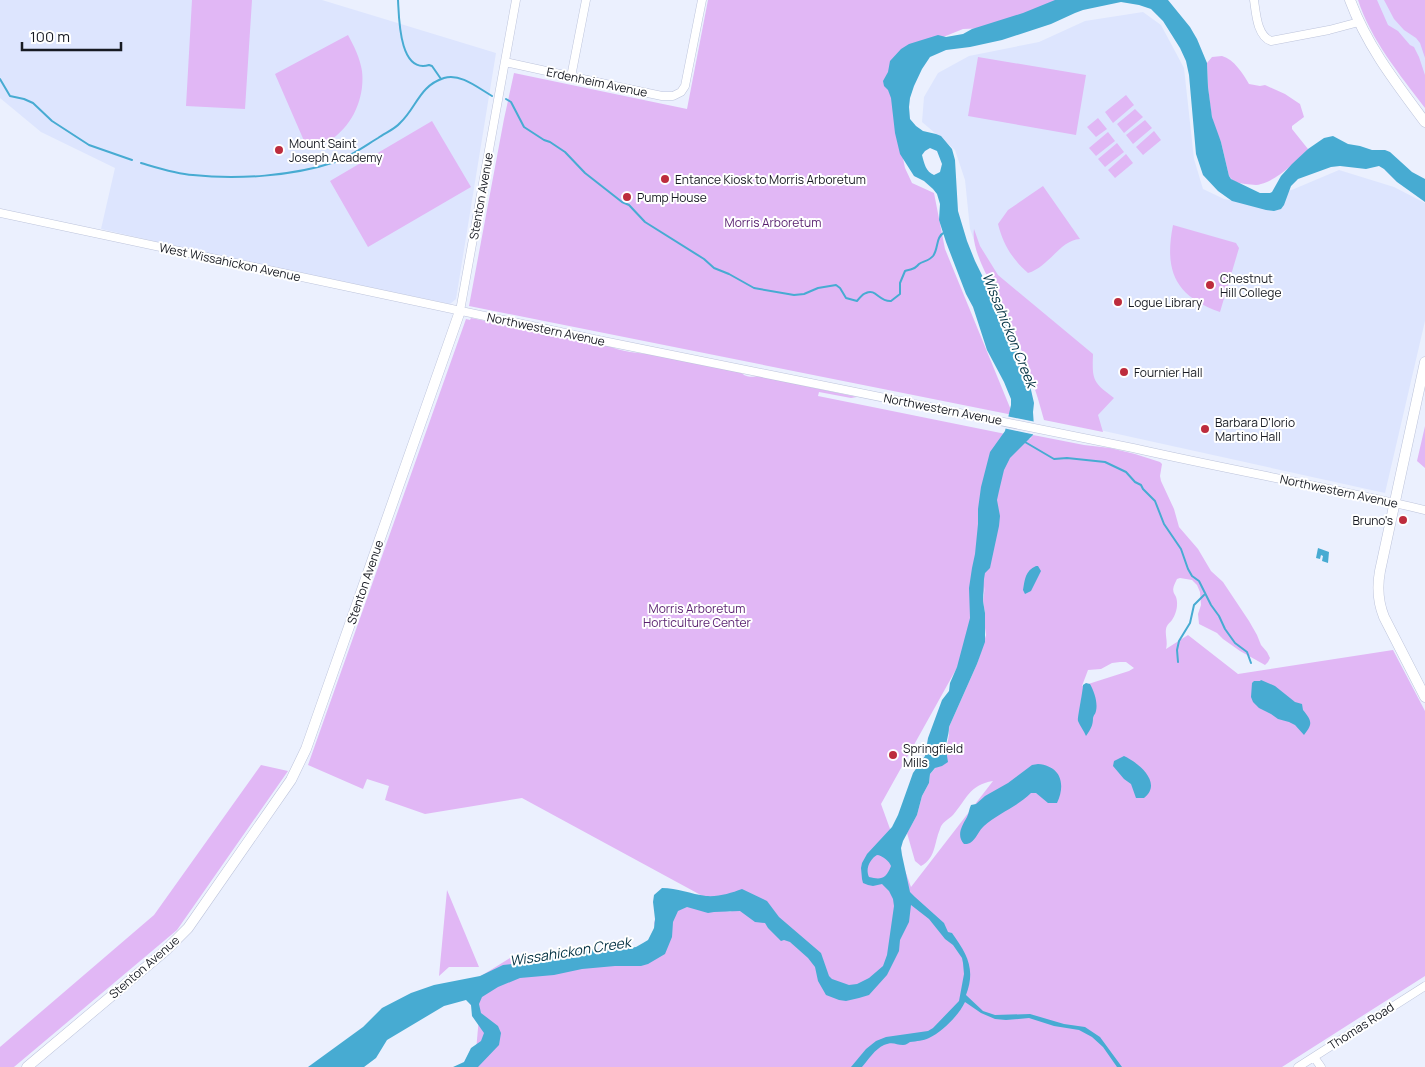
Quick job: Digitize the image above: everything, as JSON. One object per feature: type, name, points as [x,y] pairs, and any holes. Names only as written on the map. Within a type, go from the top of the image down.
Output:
[{"type":"main road","points":[[1350,0],[1359,22],[1381,62],[1425,122]]},
{"type":"main road","name":"Stenton Avenue","points":[[28,1067],[179,938],[188,928],[291,780],[309,740],[460,310]]},
{"type":"main road","points":[[1425,362],[1378,578],[1379,598],[1387,624],[1425,697]]},
{"type":"street","name":"Stenton Avenue","points":[[460,310],[516,0]]},
{"type":"street","points":[[571,77],[586,0]]},
{"type":"street","name":"Erdenheim Avenue","points":[[505,62],[662,96],[673,96],[681,92],[685,86],[702,0]]},
{"type":"street","points":[[1254,0],[1262,34],[1267,40],[1271,41],[1359,22]]},
{"type":"street","name":"West Wissahickon Avenue","points":[[0,213],[460,310]]},
{"type":"street","name":"Northwestern Avenue","points":[[460,310],[1394,502],[1425,510]]},
{"type":"street","points":[[1422,987],[1425,996]]},
{"type":"street","name":"Thomas Road","points":[[1298,1067],[1422,987]]},
{"type":"street","points":[[1314,1057],[1321,1067]]},
{"type":"shaded area","name":"Mount Saint Joseph Academy","points":[[0,0],[322,0],[496,53],[456,299],[450,304],[214,255],[101,229],[115,168],[41,132],[0,98]]},
{"type":"shaded area","points":[[1362,0],[1425,0],[1425,103]]},
{"type":"shaded area","name":"Chestnut Hill College","points":[[1143,12],[1161,25],[1184,68],[1194,159],[1203,189],[1224,199],[1252,204],[1339,170],[1394,187],[1425,203],[1425,321],[1385,493],[1045,418],[1012,320],[978,251],[970,229],[965,180],[955,150],[922,122],[924,97],[938,73],[969,56],[1039,42],[1085,21]]},
{"type":"green space","points":[[192,0],[252,0],[245,109],[186,106]]},
{"type":"green space","name":"Morris Arboretum","points":[[708,0],[1066,0],[1011,27],[963,29],[926,44],[898,134],[905,168],[912,183],[934,193],[945,249],[1013,415],[469,306],[514,73],[687,109]]},
{"type":"green space","points":[[1358,0],[1377,0],[1388,25],[1398,31],[1414,47],[1425,75],[1425,108],[1378,43]]},
{"type":"green space","points":[[1384,0],[1425,0],[1425,58],[1420,43],[1394,19]]},
{"type":"green space","points":[[348,35],[355,48],[362,71],[361,91],[356,110],[345,127],[337,135],[327,142],[308,150],[275,74]]},
{"type":"green space","points":[[1222,56],[1234,64],[1249,84],[1265,85],[1285,94],[1300,104],[1304,117],[1292,126],[1292,129],[1308,149],[1280,174],[1259,185],[1240,183],[1234,181],[1229,176],[1221,142],[1214,127],[1208,87],[1207,63],[1212,57]]},
{"type":"green space","points":[[978,57],[1086,75],[1076,135],[968,116]]},
{"type":"green space","points":[[1126,95],[1134,105],[1113,123],[1105,112]]},
{"type":"green space","points":[[1135,109],[1143,117],[1124,133],[1117,124]]},
{"type":"green space","points":[[1098,118],[1107,129],[1096,137],[1087,127]]},
{"type":"green space","points":[[1145,120],[1152,128],[1133,144],[1126,135]]},
{"type":"green space","points":[[432,121],[471,187],[368,247],[330,181]]},
{"type":"green space","points":[[1154,131],[1161,140],[1143,155],[1136,147]]},
{"type":"green space","points":[[1108,132],[1115,141],[1096,156],[1089,148]]},
{"type":"green space","points":[[1117,143],[1124,152],[1105,167],[1098,159]]},
{"type":"green space","points":[[1126,154],[1133,163],[1115,178],[1108,170]]},
{"type":"green space","points":[[1043,186],[1080,239],[1066,244],[1042,265],[1028,273],[1009,251],[998,224],[1008,210]]},
{"type":"green space","points":[[1173,225],[1236,243],[1239,248],[1220,312],[1192,298],[1176,280],[1170,256]]},
{"type":"green space","points":[[974,229],[980,246],[998,275],[1093,354],[1095,380],[1114,398],[1098,415],[1103,432],[1044,420],[1033,382],[1015,333],[981,263],[974,239]]},
{"type":"green space","name":"Morris Arboretum Horticulture Center","points":[[471,318],[606,345],[624,351],[666,357],[740,372],[751,377],[759,376],[857,397],[851,398],[819,392],[818,396],[1030,439],[1033,435],[1110,448],[1160,462],[1162,464],[1161,481],[1174,509],[1179,527],[1198,549],[1211,571],[1223,582],[1249,621],[1270,658],[1265,665],[1240,651],[1217,633],[1199,624],[1200,592],[1192,580],[1180,578],[1177,579],[1173,588],[1177,607],[1174,617],[1166,629],[1166,649],[1188,635],[1238,674],[1393,650],[1425,711],[1425,976],[1282,1067],[460,1067],[476,1051],[479,1017],[460,989],[510,958],[647,959],[660,942],[654,923],[662,901],[732,912],[522,798],[425,814],[385,800],[389,786],[367,779],[363,789],[308,765],[466,319],[470,320]],"holes":[[[985,586],[983,601],[986,635],[977,664],[949,727],[947,755],[930,774],[929,783],[922,796],[917,815],[907,833],[915,861],[921,866],[926,863],[934,850],[942,825],[953,815],[973,789],[993,781],[911,887],[881,804],[973,639]],[[1126,662],[1134,668],[1082,686],[1088,670],[1101,669],[1112,663]]]},
{"type":"green space","points":[[1425,426],[1425,468],[1417,461]]},
{"type":"green space","points":[[261,765],[288,771],[177,930],[14,1067],[0,1067],[0,1047],[154,915]]},
{"type":"green space","points":[[447,890],[479,967],[449,967],[439,976]]},
{"type":"water","points":[[1055,0],[1168,0],[1190,27],[1207,63],[1212,117],[1221,142],[1229,176],[1231,179],[1260,193],[1272,192],[1281,176],[1308,149],[1324,138],[1333,136],[1348,144],[1390,152],[1412,172],[1425,179],[1425,202],[1397,182],[1379,166],[1366,169],[1340,166],[1331,167],[1298,179],[1291,186],[1281,209],[1274,211],[1232,201],[1218,191],[1203,175],[1196,154],[1189,75],[1186,61],[1180,48],[1163,21],[1151,9],[1139,5],[1121,2],[1083,10],[1051,24],[1002,40],[946,50],[930,57],[914,86],[910,98],[910,119],[923,131],[941,136],[952,149],[955,160],[958,211],[975,261],[1014,340],[1022,371],[1029,381],[1034,403],[1034,427],[1033,435],[1010,458],[1004,470],[997,500],[1000,516],[999,526],[990,568],[985,573],[984,579],[985,642],[949,727],[946,745],[948,762],[935,768],[930,774],[929,783],[922,796],[917,815],[903,841],[902,855],[910,892],[944,923],[948,932],[952,933],[966,955],[970,977],[966,995],[983,1011],[995,1015],[1030,1014],[1064,1024],[1085,1027],[1100,1037],[1122,1067],[1117,1067],[1103,1047],[1092,1037],[1079,1030],[1054,1026],[1029,1018],[995,1019],[981,1013],[965,1002],[954,1018],[934,1035],[924,1040],[904,1045],[892,1043],[884,1045],[862,1067],[851,1067],[866,1049],[876,1041],[886,1037],[928,1031],[933,1028],[959,1001],[964,974],[962,958],[953,945],[945,939],[929,919],[911,905],[909,922],[900,940],[899,951],[887,975],[869,995],[859,998],[846,1001],[826,995],[818,981],[815,967],[808,958],[790,942],[781,941],[765,923],[755,922],[740,911],[708,913],[687,907],[678,911],[673,922],[672,937],[665,954],[648,964],[582,969],[554,975],[520,978],[498,987],[482,997],[479,1004],[481,1013],[498,1026],[501,1033],[499,1045],[478,1067],[453,1067],[464,1062],[471,1048],[481,1041],[484,1033],[472,1016],[471,1005],[466,1000],[444,1006],[387,1040],[376,1058],[364,1067],[308,1067],[363,1027],[382,1008],[411,993],[434,985],[480,976],[503,965],[535,961],[567,952],[636,947],[648,940],[654,928],[654,895],[662,888],[711,896],[742,889],[767,901],[779,917],[821,953],[829,976],[832,979],[849,985],[857,984],[869,978],[883,966],[887,955],[894,906],[893,899],[889,891],[882,884],[873,886],[863,883],[862,863],[867,854],[892,827],[898,815],[913,773],[925,756],[928,738],[942,700],[949,691],[950,683],[957,667],[970,618],[969,588],[975,554],[981,487],[990,452],[1005,431],[1011,399],[987,350],[973,307],[946,242],[939,220],[940,204],[937,194],[924,181],[914,176],[900,154],[895,133],[891,98],[883,81],[888,72],[890,61],[901,49],[909,44],[938,35],[946,37],[963,34],[972,29],[1023,13]],"holes":[[[930,148],[937,151],[942,164],[940,172],[934,175],[927,169],[922,155]],[[877,855],[886,859],[891,866],[883,878],[869,877],[868,874],[869,865]]]},
{"type":"water","points":[[1318,548],[1329,552],[1328,563],[1322,561],[1323,556],[1321,555],[1320,559],[1316,558]]},
{"type":"water","points":[[1036,566],[1041,571],[1031,591],[1025,594],[1023,590],[1026,576]]},
{"type":"water","points":[[1261,680],[1275,686],[1295,702],[1302,704],[1303,710],[1310,722],[1309,728],[1304,735],[1295,725],[1278,719],[1259,708],[1253,702],[1251,697],[1252,683]]},
{"type":"water","points":[[1086,683],[1090,684],[1093,690],[1096,700],[1096,712],[1086,736],[1078,719],[1083,685]]},
{"type":"water","points":[[1124,756],[1142,768],[1150,780],[1149,792],[1144,798],[1136,798],[1131,784],[1113,766],[1114,761]]},
{"type":"water","points":[[1038,764],[1052,768],[1060,777],[1061,789],[1057,803],[1048,803],[1036,793],[1031,793],[989,821],[976,838],[968,844],[964,844],[960,834],[971,805],[976,804],[1032,765]]},
{"type":"pier","points":[[1006,416],[1036,422],[1036,435],[1003,428]]},
{"type":"waterway","points":[[398,0],[400,30],[406,53],[412,61],[419,65],[432,66],[441,79]]},
{"type":"waterway","points":[[141,163],[180,173],[228,177],[265,176],[301,171],[341,160],[393,129],[406,117],[429,86],[444,78],[463,79],[492,96]]},
{"type":"waterway","points":[[0,79],[10,96],[33,103],[52,121],[89,145],[132,160]]},
{"type":"waterway","points":[[506,99],[511,102],[524,127],[565,152],[585,173],[622,202],[629,205],[645,222],[704,259],[714,268],[754,288],[794,295],[836,285],[846,298],[857,301],[863,294],[872,292],[887,301],[891,301],[900,294],[900,283],[905,271],[931,258],[935,253],[938,240],[945,232]]},
{"type":"waterway","points":[[1025,442],[1054,459],[1067,458],[1105,462],[1126,472],[1135,482],[1141,485],[1155,501],[1164,524],[1181,549],[1192,576],[1199,581],[1225,629],[1235,643],[1247,652],[1251,663]]},
{"type":"waterway","points":[[1178,662],[1177,650],[1179,641],[1190,623],[1194,605],[1204,595]]},
{"type":"place","name":"Mount Saint Joseph Academy","points":[[279,150]]},
{"type":"place","name":"Entance Kiosk to Morris Arboretum","points":[[665,179]]},
{"type":"place","name":"Pump House","points":[[627,197]]},
{"type":"place","name":"Chestnut Hill College","points":[[1210,285]]},
{"type":"place","name":"Logue Library","points":[[1118,302]]},
{"type":"place","name":"Fournier Hall","points":[[1124,372]]},
{"type":"place","name":"Barbara D'Iorio Martino Hall","points":[[1205,429]]},
{"type":"place","name":"Bruno's","points":[[1403,520]]},
{"type":"place","name":"Springfield Mills","points":[[893,755]]},
{"type":"water label","name":"Wissahickon Creek","points":[[1010,330]]},
{"type":"water label","name":"Wissahickon Creek","points":[[570,951]]}]
